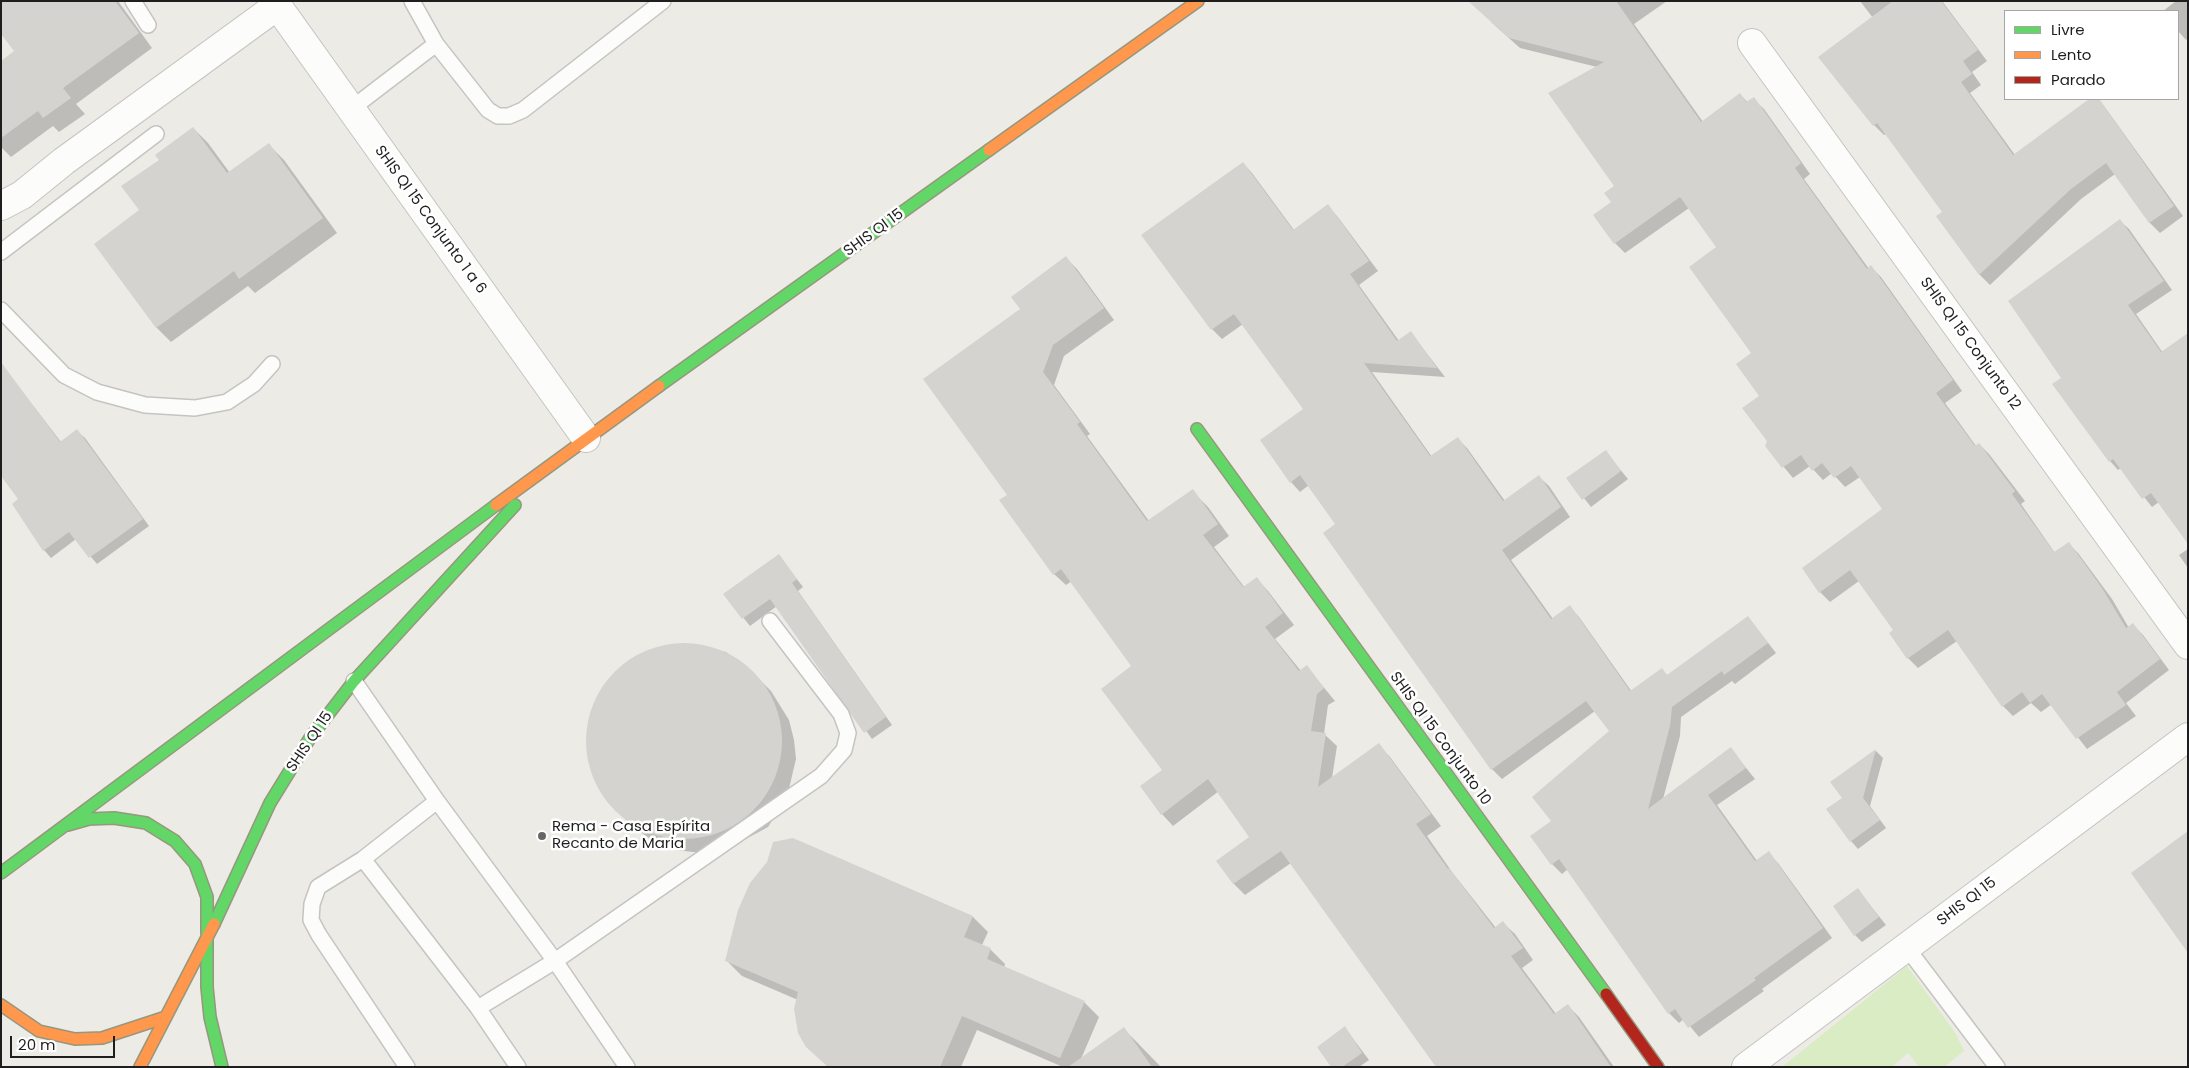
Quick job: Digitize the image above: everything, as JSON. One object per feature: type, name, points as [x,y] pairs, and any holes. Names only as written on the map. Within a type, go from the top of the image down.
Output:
[{"type":"street","name":"SHIS QI 15","points":[[1,873],[586,438],[1198,1]]},
{"type":"street","name":"SHIS QI 15 Conjunto 1 a 6","points":[[276,4],[586,438]]},
{"type":"street","points":[[1,206],[22,195],[64,161],[276,4]]},
{"type":"street","name":"SHIS QI 15 Conjunto 12","points":[[1752,43],[2188,645]]},
{"type":"street","name":"SHIS QI 15 Conjunto 10","points":[[1197,429],[1658,1067]]},
{"type":"street","name":"SHIS QI 15","points":[[140,1067],[206,939],[270,803],[310,738],[354,681],[550,465]]},
{"type":"street","name":"SHIS QI 15","points":[[1746,1067],[2188,737]]},
{"type":"street","points":[[61,827],[89,818],[114,818],[146,823],[175,841],[195,864],[207,897],[207,987],[210,1017],[222,1067]]},
{"type":"street","points":[[1,1005],[39,1031],[75,1039],[102,1038],[166,1017]]},
{"type":"lane","points":[[133,1],[148,25]]},
{"type":"lane","points":[[412,1],[436,44],[488,110],[498,116],[509,116],[523,110],[663,1]]},
{"type":"lane","points":[[351,110],[436,44]]},
{"type":"lane","points":[[1,252],[156,134]]},
{"type":"lane","points":[[1,310],[64,375],[98,392],[145,405],[195,408],[227,402],[254,384],[272,364]]},
{"type":"lane","points":[[478,1008],[555,962],[821,776],[844,750],[848,733],[841,714],[770,621]]},
{"type":"lane","points":[[354,681],[437,801],[555,962],[627,1067]]},
{"type":"lane","points":[[407,1067],[319,936],[311,920],[312,904],[318,887],[363,859],[437,801]]},
{"type":"lane","points":[[363,859],[478,1008],[518,1067]]},
{"type":"lane","points":[[1907,948],[1997,1067]]},
{"type":"green space","points":[[1907,966],[1956,1034],[1964,1051],[1944,1067],[1919,1067],[1908,1053],[1892,1067],[1782,1067]]},
{"type":"building","points":[[1,1],[115,1],[139,33],[63,88],[71,98],[43,118],[38,111],[1,138],[1,61],[14,51],[1,34]]},
{"type":"building","points":[[1468,1],[1616,1],[1701,122],[1740,93],[1746,102],[1754,97],[1801,163],[1795,168],[1867,269],[1871,265],[1953,380],[1936,393],[1975,446],[1979,443],[2015,491],[2012,494],[2054,552],[2069,542],[2102,588],[2126,628],[2133,623],[2160,659],[2117,692],[2126,705],[2076,739],[2042,694],[2030,703],[2022,692],[2002,707],[1948,630],[1907,659],[1889,633],[1893,630],[1850,570],[1819,593],[1802,568],[1882,509],[1851,466],[1834,478],[1822,463],[1812,471],[1801,455],[1782,468],[1765,446],[1767,441],[1742,408],[1759,396],[1736,364],[1751,353],[1689,267],[1716,247],[1680,197],[1614,244],[1593,215],[1611,202],[1604,193],[1614,186],[1548,93],[1604,62],[1509,38]]},
{"type":"building","points":[[1893,1],[1941,1],[1978,50],[1963,61],[1972,74],[1961,82],[2013,155],[2088,100],[2100,100],[2174,206],[2149,223],[2106,163],[2071,189],[1979,275],[1936,216],[1942,212],[1877,123],[1873,126],[1818,57]]},
{"type":"building","points":[[193,127],[227,173],[269,143],[323,218],[239,279],[234,271],[156,328],[94,244],[139,210],[121,186],[159,160],[155,155]]},
{"type":"building","points":[[1243,162],[1293,230],[1328,204],[1369,261],[1350,274],[1397,341],[1411,331],[1437,368],[1364,363],[1430,456],[1458,437],[1503,501],[1539,475],[1561,507],[1502,550],[1551,619],[1570,605],[1630,691],[1662,668],[1667,675],[1748,616],[1768,643],[1724,675],[1722,671],[1672,707],[1670,726],[1648,809],[1731,747],[1746,768],[1708,795],[1755,861],[1769,851],[1823,928],[1754,978],[1756,980],[1688,1028],[1675,1009],[1668,1014],[1559,859],[1551,865],[1530,836],[1551,821],[1532,797],[1609,731],[1586,701],[1491,770],[1323,533],[1335,524],[1300,475],[1290,483],[1260,440],[1303,409],[1234,314],[1211,330],[1141,235]]},
{"type":"building","points":[[2120,219],[2164,281],[2128,305],[2161,352],[2188,333],[2188,544],[2151,493],[2142,499],[2113,459],[2109,462],[2052,384],[2061,378],[2008,301]]},
{"type":"building","points":[[1066,256],[1104,308],[1053,345],[1043,372],[1080,422],[1077,424],[1147,521],[1193,489],[1218,524],[1203,535],[1243,587],[1257,577],[1283,613],[1265,627],[1299,671],[1307,665],[1324,688],[1317,694],[1311,731],[1326,733],[1318,787],[1379,743],[1431,814],[1416,824],[1448,869],[1494,928],[1503,921],[1523,948],[1511,956],[1554,1014],[1568,1004],[1611,1067],[1436,1067],[1281,851],[1233,884],[1216,861],[1249,837],[1208,779],[1161,815],[1140,786],[1162,770],[1101,689],[1131,666],[1061,569],[1053,575],[999,500],[1007,495],[923,379],[1020,309],[1011,297]]},
{"type":"building","points":[[1,362],[60,442],[77,429],[143,519],[89,558],[69,532],[43,551],[12,504],[18,499],[1,476]]},
{"type":"building","points":[[1606,450],[1621,471],[1582,500],[1566,478]]},
{"type":"building","points":[[779,554],[797,579],[792,583],[886,717],[864,733],[770,599],[742,619],[723,594]]},
{"type":"building","points":[[684,643],[703,645],[730,655],[746,665],[760,679],[774,704],[780,722],[782,741],[780,760],[770,787],[760,803],[746,817],[721,831],[703,837],[684,839],[665,837],[638,827],[622,817],[608,803],[594,778],[588,760],[586,741],[588,722],[598,695],[608,679],[622,665],[647,651],[665,645]]},
{"type":"building","points":[[1876,749],[1863,798],[1880,820],[1850,842],[1826,809],[1842,798],[1830,782]]},
{"type":"building","points":[[2188,831],[2188,953],[2131,873]]},
{"type":"building","points":[[793,838],[973,916],[964,937],[991,948],[987,959],[1085,1001],[1060,1058],[962,1016],[940,1067],[828,1067],[806,1047],[798,1033],[794,1009],[798,992],[725,961],[738,910],[750,883],[767,862],[773,842]]},
{"type":"building","points":[[1858,888],[1879,917],[1854,936],[1833,906]]},
{"type":"building","points":[[1345,1026],[1362,1053],[1342,1067],[1331,1067],[1317,1047]]},
{"type":"building","points":[[1124,1027],[1152,1067],[1068,1067]]},
{"type":"traffic: fast","points":[[659,386],[989,150]]},
{"type":"traffic: fast","points":[[1197,429],[1606,994]]},
{"type":"traffic: fast","points":[[1,873],[496,505]]},
{"type":"traffic: fast","points":[[214,924],[270,803],[310,738],[354,681],[515,505]]},
{"type":"traffic: fast","points":[[68,825],[89,819],[114,818],[146,823],[175,841],[195,864],[207,897],[207,933]]},
{"type":"traffic: fast","points":[[207,939],[207,987],[210,1017],[222,1067]]},
{"type":"traffic: slow","points":[[989,150],[1198,1]]},
{"type":"traffic: slow","points":[[496,505],[659,386]]},
{"type":"traffic: slow","points":[[140,1067],[214,924]]},
{"type":"traffic: slow","points":[[1,1005],[39,1031],[75,1039],[102,1038],[166,1017]]},
{"type":"traffic: jam","points":[[1606,994],[1658,1067]]},
{"type":"place","name":"Rema - Casa Espírita Recanto de Maria","points":[[542,836]]}]
